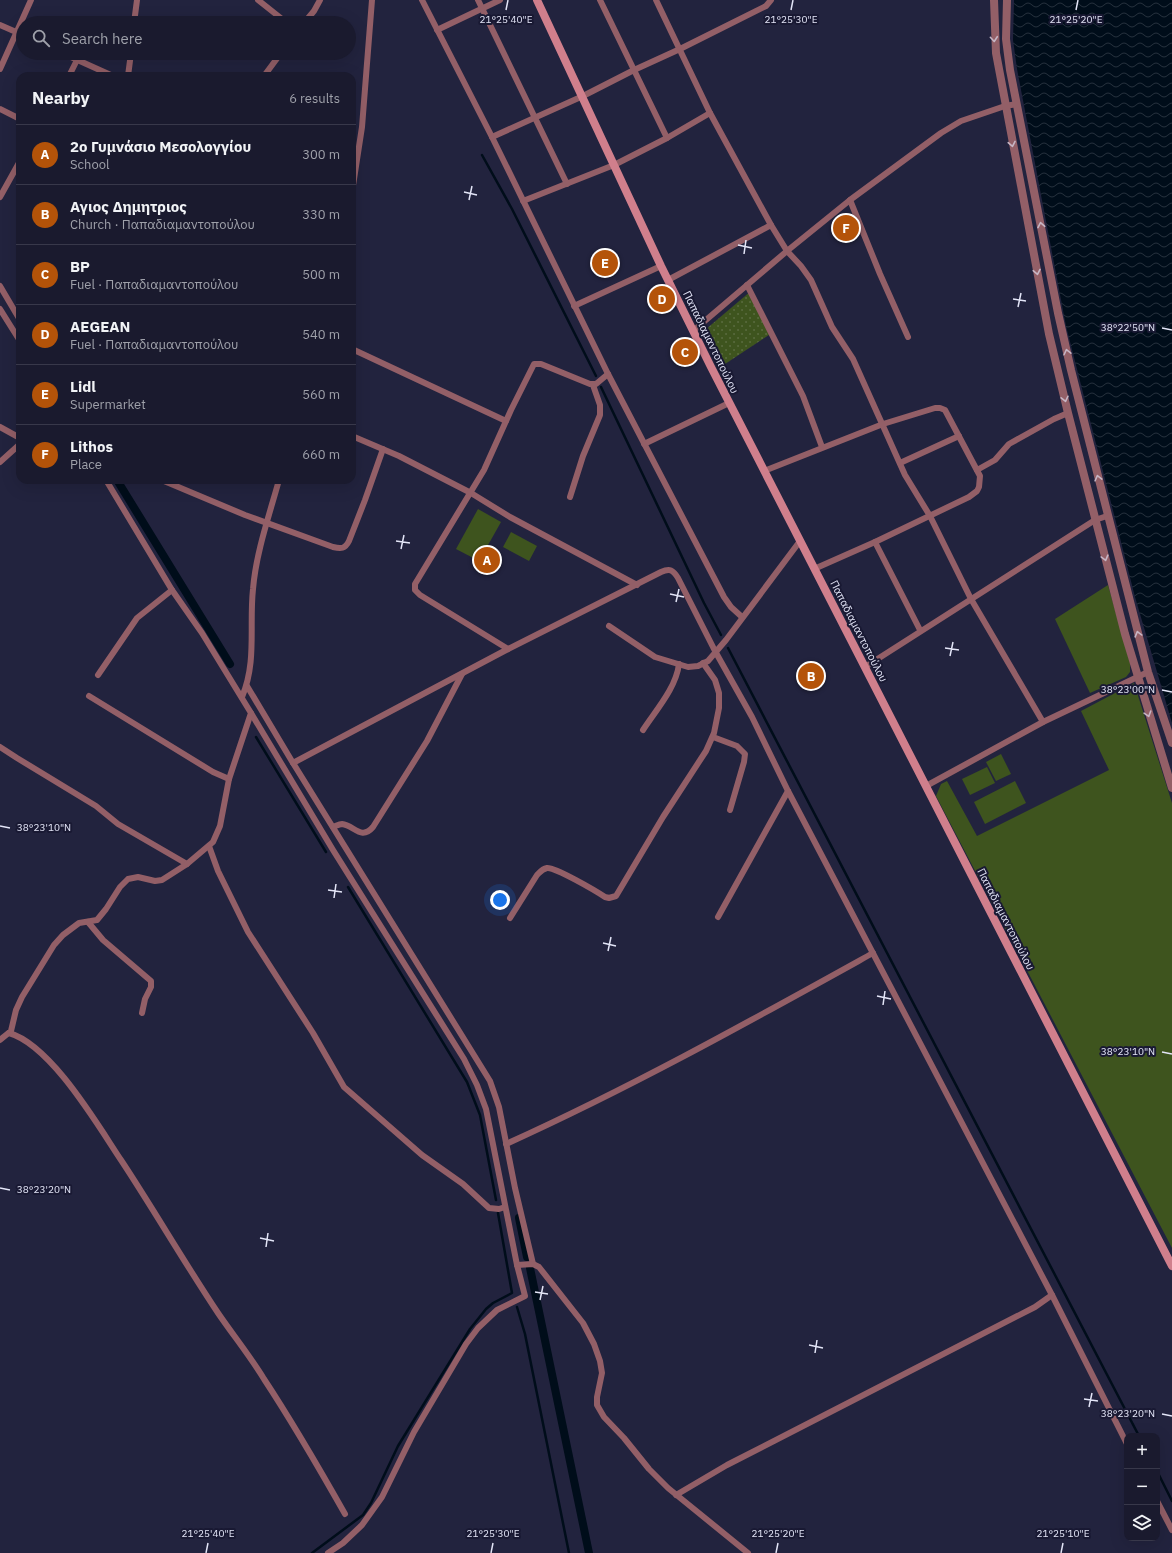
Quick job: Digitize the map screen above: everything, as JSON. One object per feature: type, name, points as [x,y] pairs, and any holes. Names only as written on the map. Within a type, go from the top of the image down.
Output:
[{"type":"main road","name":"Παπαδιαμαντοπούλου","points":[[537,0],[661,266],[693,331],[1172,1266]]},
{"type":"street","points":[[24,16],[32,0]]},
{"type":"street","points":[[135,16],[137,0]]},
{"type":"street","points":[[258,0],[278,16]]},
{"type":"street","points":[[310,16],[320,0]]},
{"type":"street","points":[[356,168],[360,145],[372,0]]},
{"type":"street","points":[[422,0],[492,137],[574,306],[644,444],[724,596],[731,607],[742,617]]},
{"type":"street","points":[[478,0],[566,184]]},
{"type":"street","points":[[437,30],[500,0]]},
{"type":"street","points":[[600,0],[667,138]]},
{"type":"street","points":[[656,0],[710,113],[771,225],[787,251],[801,266],[816,288],[832,327],[853,358],[905,475],[930,516],[971,599],[1043,722]]},
{"type":"street","points":[[492,137],[680,50],[766,6],[771,0]]},
{"type":"street","points":[[994,0],[996,53],[1042,302],[1095,520],[1137,676],[1172,788]]},
{"type":"street","points":[[1007,0],[1007,50],[1060,320],[1107,516],[1148,672],[1172,743]]},
{"type":"street","points":[[0,25],[16,32],[0,69]]},
{"type":"street","points":[[71,72],[77,60],[104,72]]},
{"type":"street","points":[[129,72],[130,60]]},
{"type":"street","points":[[267,72],[276,60]]},
{"type":"street","points":[[693,331],[787,251],[850,200],[948,128],[961,121],[1005,106],[1017,104]]},
{"type":"street","points":[[0,109],[16,118]]},
{"type":"street","points":[[523,201],[614,165],[667,138],[710,113]]},
{"type":"street","points":[[356,144],[360,145]]},
{"type":"street","points":[[0,197],[16,168]]},
{"type":"street","points":[[850,200],[880,274],[908,337]]},
{"type":"street","points":[[668,280],[771,225]]},
{"type":"street","points":[[574,306],[661,266]]},
{"type":"street","points":[[747,285],[803,396],[822,447]]},
{"type":"street","points":[[0,286],[16,313]]},
{"type":"street","points":[[1,312],[16,335]]},
{"type":"street","points":[[356,351],[506,421]]},
{"type":"street","points":[[508,649],[420,595],[414,590],[415,584],[484,470],[506,421],[535,364],[541,364],[586,383],[593,384],[596,384],[608,374]]},
{"type":"street","points":[[570,497],[581,463],[600,415],[600,405],[593,384]]},
{"type":"street","points":[[644,444],[729,402]]},
{"type":"street","points":[[764,471],[883,424],[931,409],[940,408],[945,410],[960,436],[980,479],[977,491],[969,497],[930,516],[814,569]]},
{"type":"street","points":[[977,470],[995,460],[1009,444],[1054,419],[1068,413]]},
{"type":"street","points":[[0,426],[16,436]]},
{"type":"street","points":[[900,463],[960,436]]},
{"type":"street","points":[[356,438],[383,449],[471,493],[510,517],[637,584]]},
{"type":"street","points":[[0,462],[16,448]]},
{"type":"street","points":[[169,484],[245,515],[333,547],[343,548],[349,541],[363,507],[383,449]]},
{"type":"street","points":[[108,484],[172,590],[242,698],[333,850],[470,1071],[486,1110],[517,1265],[525,1296],[497,1310],[478,1328],[463,1349],[414,1432],[382,1497],[359,1528],[328,1553]]},
{"type":"street","points":[[242,698],[247,686],[252,647],[253,584],[267,522],[278,484]]},
{"type":"street","points":[[864,666],[1095,520],[1107,516]]},
{"type":"street","points":[[609,626],[651,654],[679,664],[694,667],[704,663],[708,661],[726,640],[800,541]]},
{"type":"street","points":[[875,542],[920,630]]},
{"type":"street","points":[[293,763],[508,649],[664,571],[669,569],[673,571],[752,717],[872,954],[1052,1295],[1124,1438]]},
{"type":"street","points":[[98,675],[137,618],[172,590]]},
{"type":"street","points":[[510,918],[537,875],[543,869],[548,868],[559,871],[605,897],[610,898],[616,896],[713,737],[718,715],[720,693],[715,680],[704,663]]},
{"type":"street","points":[[643,730],[671,687],[678,672],[679,664]]},
{"type":"street","points":[[926,786],[1043,722],[1148,672]]},
{"type":"street","points":[[333,827],[343,825],[363,833],[367,832],[373,827],[427,741],[462,674]]},
{"type":"street","points":[[247,686],[483,1070],[496,1099],[532,1264]]},
{"type":"street","points":[[89,696],[213,772],[229,779]]},
{"type":"street","points":[[0,1040],[9,1033],[16,1010],[22,997],[54,945],[63,935],[73,926],[80,923],[94,921],[101,916],[118,889],[128,879],[138,877],[158,881],[188,864],[215,839],[220,826],[229,779],[251,713]]},
{"type":"street","points":[[713,737],[737,746],[744,754],[744,762],[730,810]]},
{"type":"street","points":[[0,747],[96,806],[118,824],[188,864]]},
{"type":"street","points":[[718,917],[788,790]]},
{"type":"street","points":[[209,846],[218,871],[246,927],[313,1033],[344,1087],[422,1155],[463,1184],[489,1208],[496,1209],[505,1207]]},
{"type":"street","points":[[88,922],[103,940],[149,978],[152,984],[145,999],[142,1013]]},
{"type":"street","points":[[506,1144],[552,1124],[685,1055],[872,954]]},
{"type":"street","points":[[9,1033],[23,1038],[36,1048],[71,1087],[85,1106],[147,1200],[218,1314],[265,1380],[304,1441],[345,1514]]},
{"type":"street","points":[[517,1265],[532,1264],[541,1269],[591,1337],[602,1367],[602,1377],[597,1401],[597,1405],[601,1413],[652,1472],[676,1495],[748,1553]]},
{"type":"street","points":[[676,1495],[727,1465],[1035,1307],[1052,1295]]},
{"type":"street","points":[[1159,1505],[1172,1530]]},
{"type":"green space","points":[[751,291],[772,333],[722,366],[705,330]]},
{"type":"green space","points":[[478,509],[501,522],[479,561],[456,549]]},
{"type":"green space","points":[[511,532],[537,546],[529,561],[503,547]]},
{"type":"green space","points":[[1108,585],[1130,663],[1130,672],[1126,677],[1090,693],[1055,619]]},
{"type":"green space","points":[[1134,683],[1172,803],[1172,1248],[936,796],[941,784],[947,781],[977,836],[1109,770],[1081,711]]},
{"type":"green space","points":[[1001,754],[1011,774],[996,781],[986,762]]},
{"type":"green space","points":[[987,767],[995,783],[970,795],[962,779]]},
{"type":"green space","points":[[1015,781],[1026,803],[985,824],[974,802]]},
{"type":"water","points":[[1014,0],[1172,0],[1172,723],[1135,597],[1066,326],[1017,69],[1013,40]]},
{"type":"waterway","points":[[482,155],[512,209],[596,376]]},
{"type":"waterway","points":[[601,387],[704,603],[721,635]]},
{"type":"waterway","points":[[119,484],[230,664]]},
{"type":"waterway","points":[[728,648],[1137,1433]]},
{"type":"waterway","points":[[256,737],[326,852]]},
{"type":"waterway","points":[[348,887],[467,1082],[480,1115],[496,1200]]},
{"type":"waterway","points":[[312,1553],[363,1515],[371,1503],[398,1446],[470,1329],[486,1309],[493,1303],[512,1293],[498,1213]]},
{"type":"waterway","points":[[519,1218],[527,1257]]},
{"type":"waterway","points":[[530,1268],[589,1553]]},
{"type":"waterway","points":[[517,1307],[525,1334],[569,1553]]},
{"type":"waterway","points":[[1160,1477],[1172,1501]]},
{"type":"place","name":"Lithos","points":[[846,228]]},
{"type":"place","name":"Lidl","points":[[605,263]]},
{"type":"place","name":"AEGEAN","points":[[662,299]]},
{"type":"place","name":"BP","points":[[685,352]]},
{"type":"place","name":"2ο Γυμνάσιο Μεσολογγίου","points":[[487,560]]},
{"type":"place","name":"Αγιος Δημητριος","points":[[811,676]]}]
